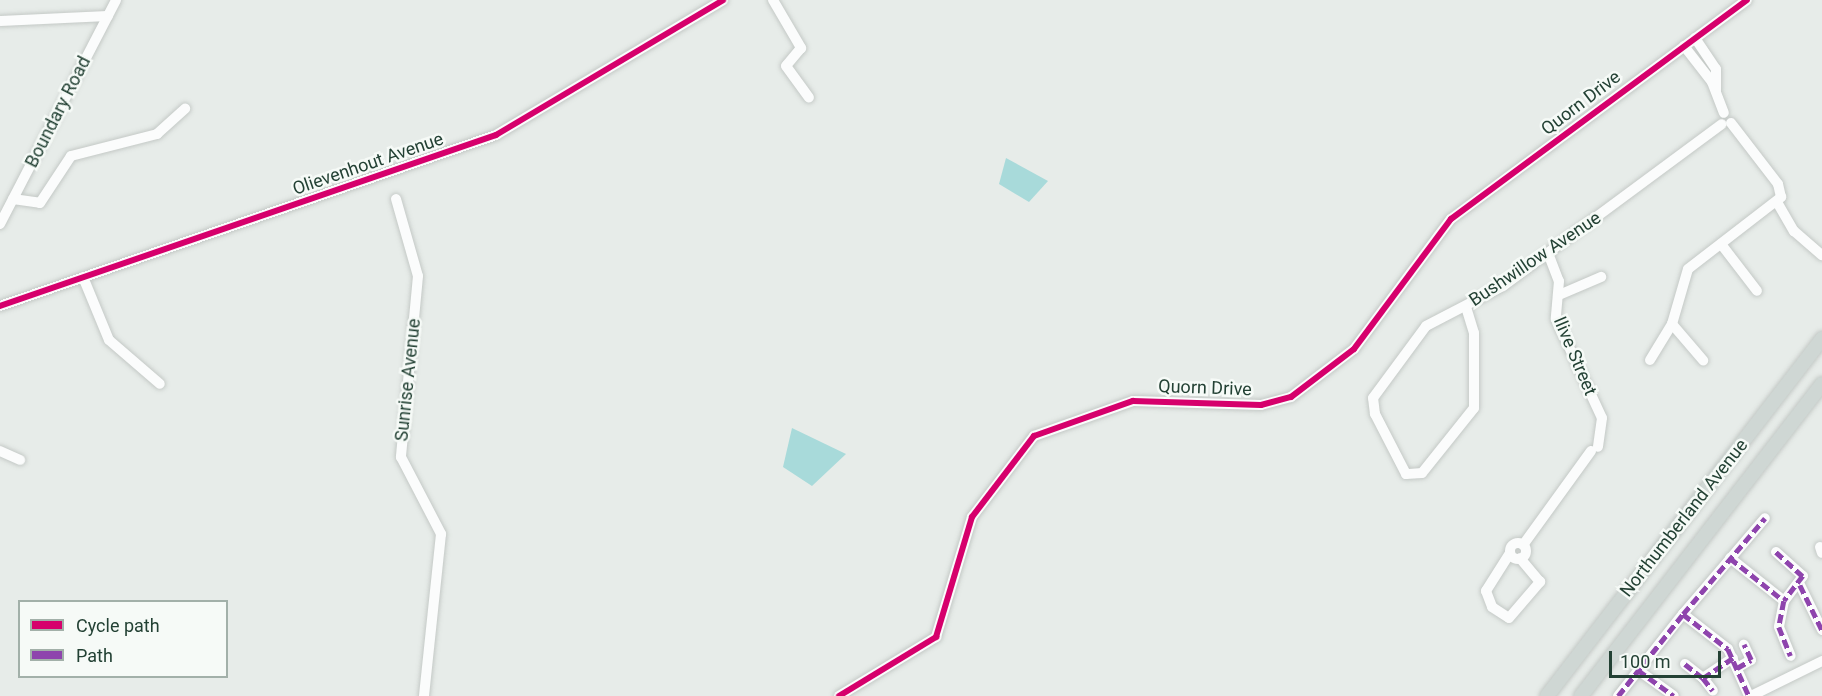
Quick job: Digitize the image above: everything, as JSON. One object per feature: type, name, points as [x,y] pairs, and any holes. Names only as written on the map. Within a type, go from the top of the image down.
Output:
[{"type":"main road","name":"Northumberland Avenue","points":[[1547,696],[1822,339]]},
{"type":"main road","name":"Northumberland Avenue","points":[[1581,696],[1822,384]]},
{"type":"street","name":"Boundary Road","points":[[0,224],[116,0]]},
{"type":"street","name":"Olievenhout Avenue","points":[[0,306],[496,135],[723,0]]},
{"type":"street","points":[[773,0],[801,48],[787,69],[809,98]]},
{"type":"street","name":"Quorn Drive","points":[[839,696],[936,637],[972,517],[1034,436],[1133,401],[1261,405],[1291,397],[1326,375],[1359,343],[1451,219],[1747,0]]},
{"type":"street","points":[[0,21],[108,16]]},
{"type":"street","points":[[1650,360],[1672,324],[1684,276],[1721,244],[1777,202],[1782,193],[1779,184],[1725,120],[1716,90],[1716,69],[1695,38]]},
{"type":"street","points":[[1684,46],[1716,90]]},
{"type":"street","points":[[13,199],[40,204],[71,156],[157,134],[185,109]]},
{"type":"street","name":"Bushwillow Avenue","points":[[1466,307],[1474,333],[1474,408],[1422,473],[1406,474],[1375,414],[1373,398],[1426,326],[1466,307],[1548,253],[1725,120]]},
{"type":"street","name":"Sunrise Avenue","points":[[396,199],[418,276],[401,458],[441,534],[424,696]]},
{"type":"street","points":[[1777,202],[1794,231],[1822,255]]},
{"type":"street","points":[[1721,244],[1756,291]]},
{"type":"street","name":"Ilive Street","points":[[1515,556],[1514,544],[1523,545],[1595,449],[1603,424],[1556,319],[1559,295],[1548,253]]},
{"type":"street","points":[[83,277],[109,340],[160,384]]},
{"type":"street","points":[[1559,295],[1601,277]]},
{"type":"street","points":[[1672,324],[1703,360]]},
{"type":"street","points":[[0,451],[20,460]]},
{"type":"street","points":[[1623,694],[1638,670],[1683,614],[1765,518]]},
{"type":"street","points":[[1776,552],[1802,573],[1800,585],[1784,602],[1779,627],[1791,656]]},
{"type":"street","points":[[1515,556],[1540,582],[1509,618],[1492,607],[1486,591],[1515,556]]},
{"type":"street","points":[[1730,558],[1784,602]]},
{"type":"street","points":[[1800,585],[1822,630]]},
{"type":"street","points":[[1683,614],[1735,663],[1750,696],[1822,661]]},
{"type":"street","points":[[1703,678],[1735,663],[1754,665],[1744,645]]},
{"type":"street","points":[[1685,664],[1703,678],[1713,691]]},
{"type":"street","points":[[1638,670],[1674,696]]},
{"type":"water","points":[[1006,158],[1048,181],[1029,202],[999,184]]},
{"type":"water","points":[[792,428],[846,454],[812,486],[783,467]]},
{"type":"marked path","points":[[1683,614],[1765,518]]},
{"type":"marked path","points":[[1776,552],[1803,576],[1784,601]]},
{"type":"marked path","points":[[1730,558],[1784,601],[1779,627],[1791,656]]},
{"type":"marked path","points":[[1800,585],[1822,630]]},
{"type":"marked path","points":[[1618,696],[1683,614],[1728,649],[1749,696]]},
{"type":"marked path","points":[[1737,668],[1751,660],[1744,645]]},
{"type":"marked path","points":[[1685,664],[1703,678],[1733,658]]},
{"type":"marked path","points":[[1638,670],[1674,696]]},
{"type":"marked path","points":[[1703,678],[1713,691]]},
{"type":"cycle path","points":[[0,306],[496,135],[723,0]]},
{"type":"cycle path","points":[[839,696],[936,637],[972,517],[1034,436],[1133,401],[1261,405],[1291,397],[1354,349],[1451,219],[1747,0]]}]
